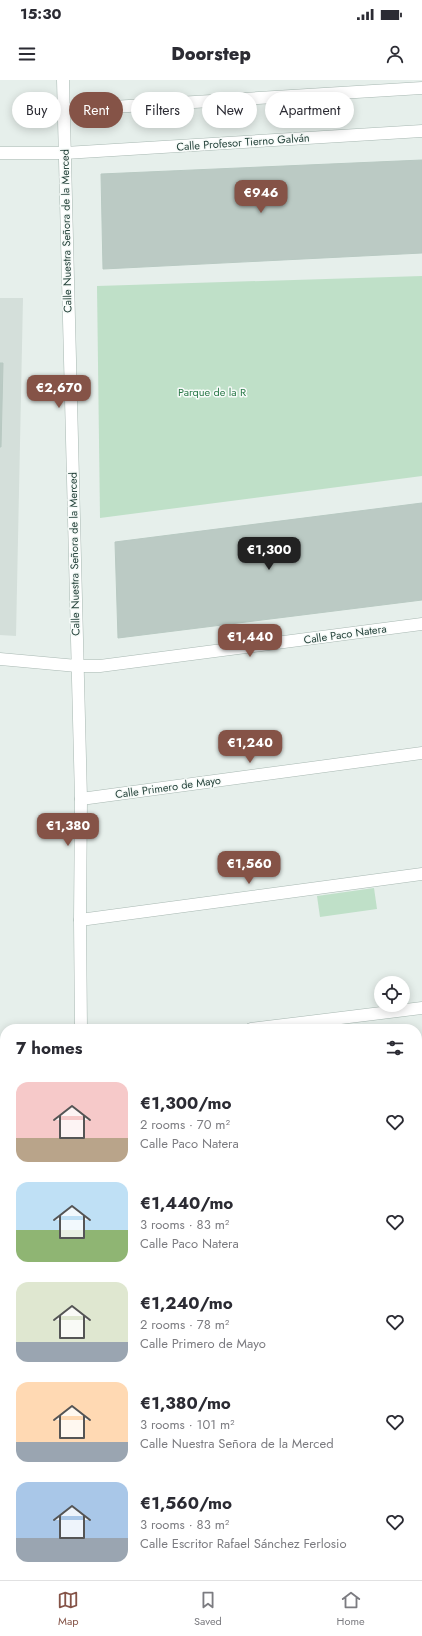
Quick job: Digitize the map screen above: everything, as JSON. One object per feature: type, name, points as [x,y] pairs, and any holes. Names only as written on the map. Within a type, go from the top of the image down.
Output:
[{"type":"street","name":"Calle Nuestra Señora de la Merced","points":[[63,80],[81,799],[81,1024]]},
{"type":"street","points":[[63,110],[422,88]]},
{"type":"street","name":"Calle Profesor Tierno Galván","points":[[0,153],[65,153],[422,131]]},
{"type":"street","name":"Calle Paco Natera","points":[[0,659],[77,666],[100,666],[422,624]]},
{"type":"street","name":"Calle Primero de Mayo","points":[[81,799],[422,753]]},
{"type":"street","points":[[80,920],[422,874]]},
{"type":"street","points":[[292,1024],[422,1008]]},
{"type":"shaded area","points":[[0,298],[23,298],[16,636],[0,635]]},
{"type":"green space","name":"Parque de la R","points":[[422,276],[422,476],[100,518],[97,286]]},
{"type":"green space","points":[[374,888],[377,909],[320,917],[317,896]]},
{"type":"building","points":[[422,160],[422,253],[103,269],[101,174]]},
{"type":"building","points":[[0,363],[3,363],[1,447],[0,447]]},
{"type":"building","points":[[422,503],[422,600],[118,638],[115,542]]}]
